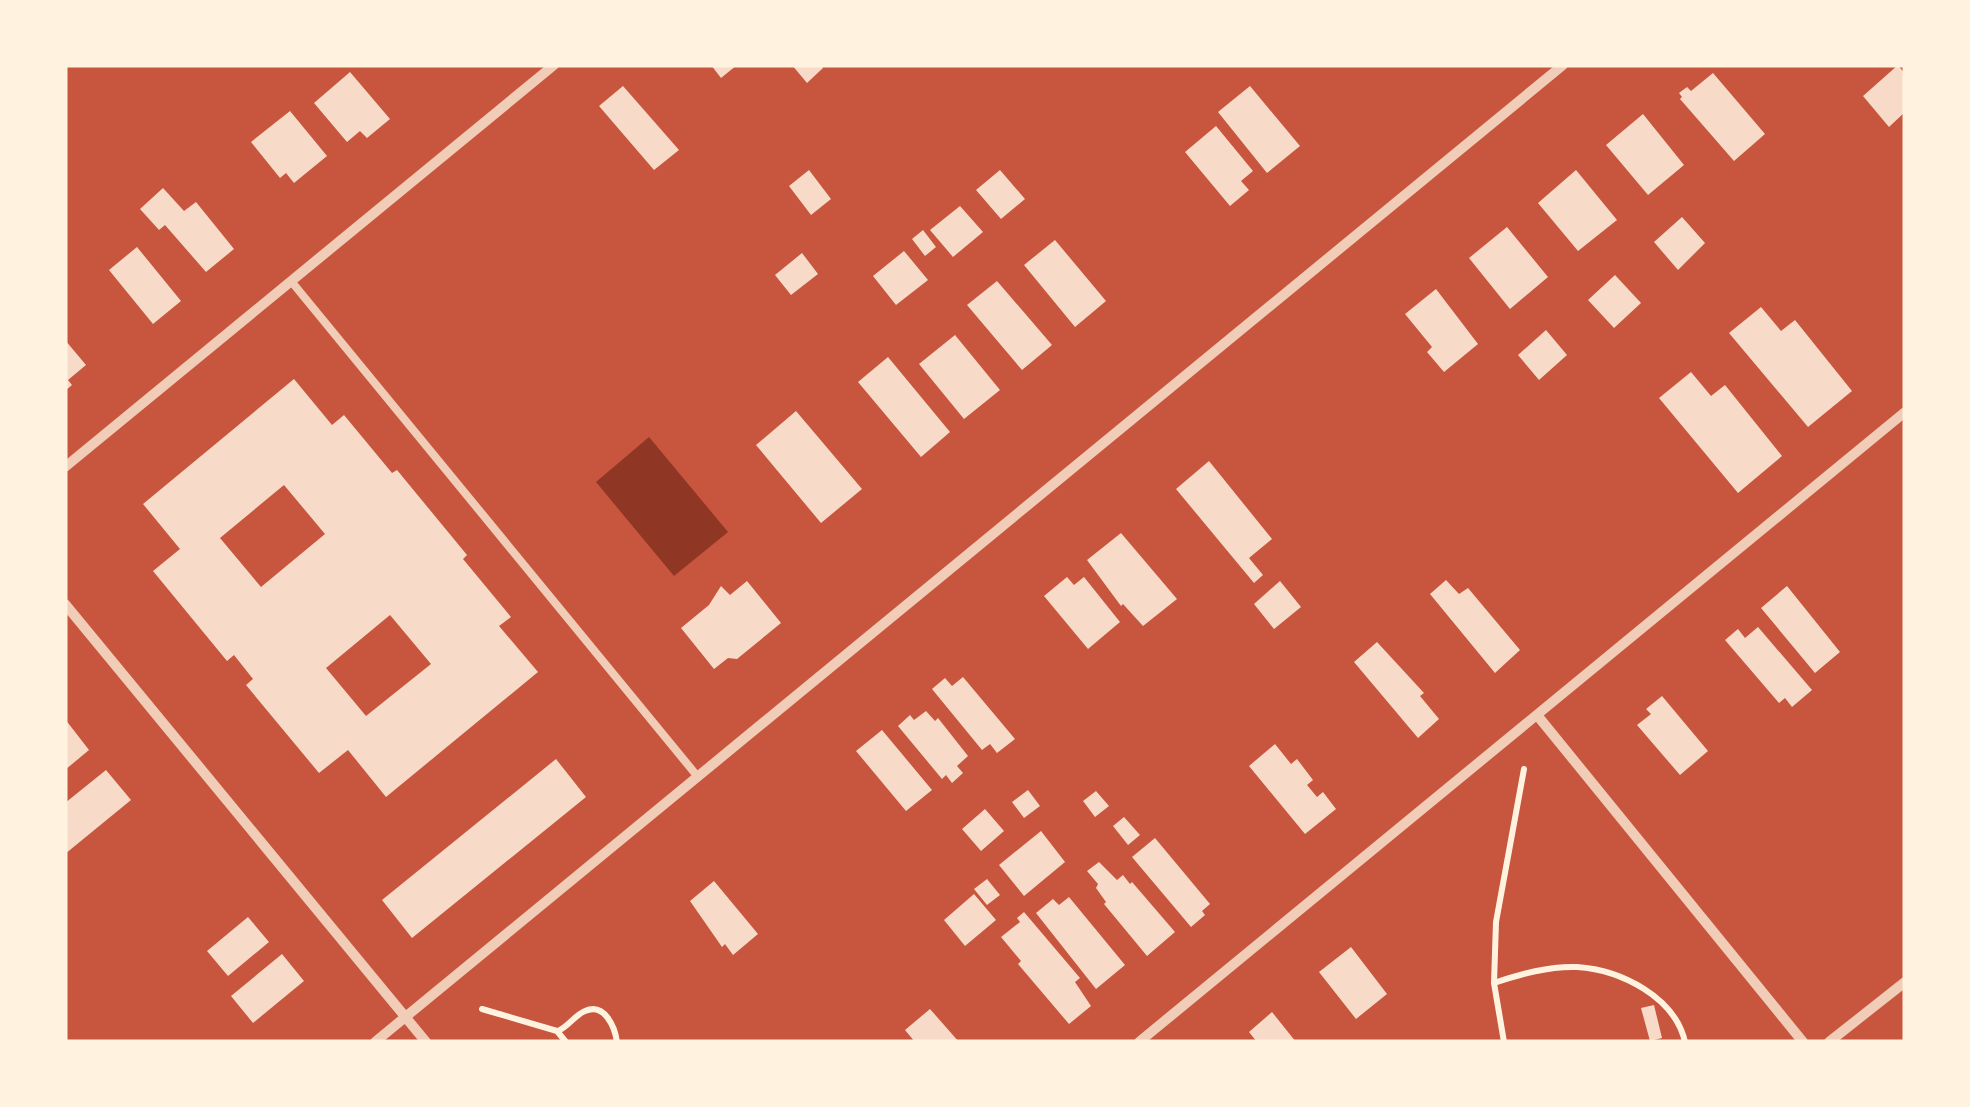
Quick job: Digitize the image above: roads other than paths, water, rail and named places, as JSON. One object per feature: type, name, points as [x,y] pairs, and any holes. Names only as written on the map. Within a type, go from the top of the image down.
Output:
[{"type":"street","points":[[65,467],[554,65]]},
{"type":"street","points":[[376,1042],[1563,65]]},
{"type":"street","points":[[1140,1042],[1905,412]]},
{"type":"street","points":[[65,604],[426,1042]]},
{"type":"street","points":[[1537,715],[1803,1042]]},
{"type":"street","points":[[1829,1042],[1905,982]]},
{"type":"lane","points":[[291,281],[698,776]]}]
